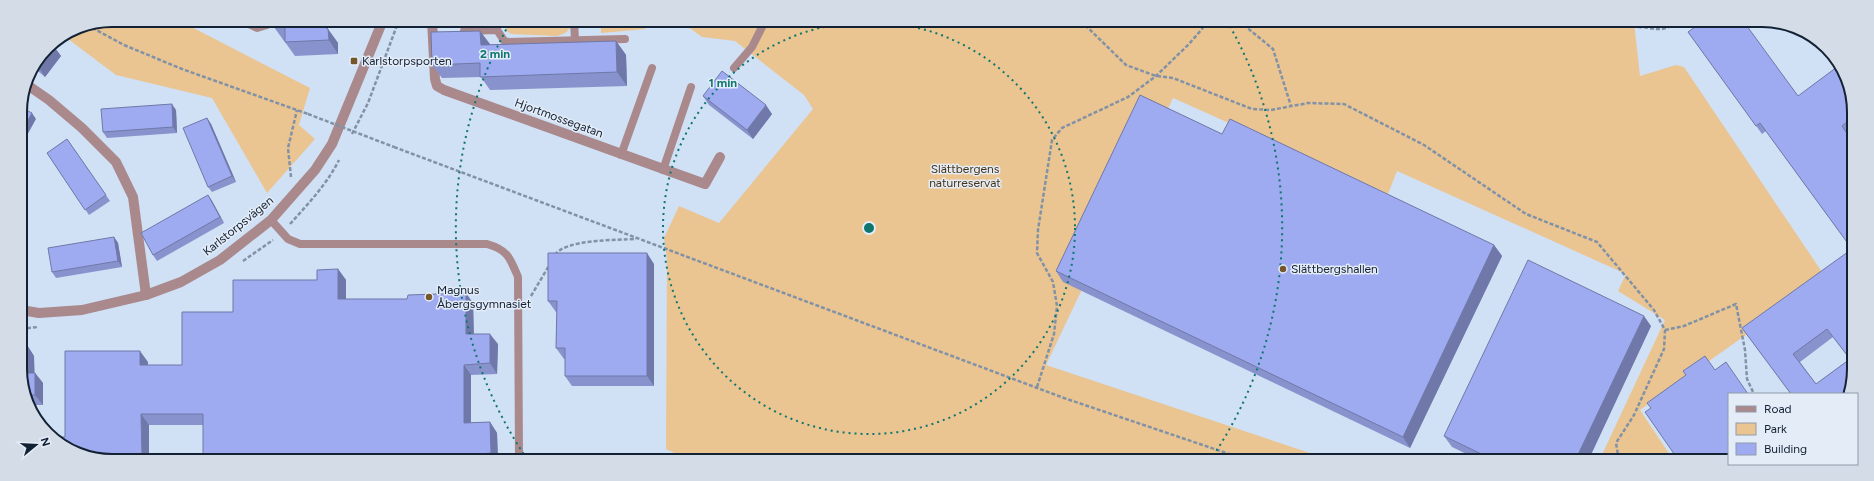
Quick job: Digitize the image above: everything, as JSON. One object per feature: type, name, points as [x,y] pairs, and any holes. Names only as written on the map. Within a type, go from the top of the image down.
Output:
[{"type":"street","name":"Karlstorpsvägen","points":[[27,311],[39,313],[82,310],[146,295],[181,282],[220,260],[271,220],[294,196],[315,170],[332,144],[380,27]]},
{"type":"street","name":"Hjortmossegatan","points":[[435,27],[437,33],[435,79],[438,86],[444,90],[705,184],[720,157]]},
{"type":"street","points":[[31,87],[49,100],[116,162],[133,197],[146,295]]},
{"type":"lane","points":[[497,27],[505,42],[625,39]]},
{"type":"lane","points":[[574,27],[575,40]]},
{"type":"lane","points":[[734,68],[752,47],[762,27]]},
{"type":"lane","points":[[457,32],[497,30]]},
{"type":"lane","points":[[621,155],[652,68]]},
{"type":"lane","points":[[663,170],[691,87]]},
{"type":"lane","points":[[271,220],[288,238],[300,244],[487,244],[502,248],[512,261],[518,277],[519,454]]},
{"type":"path","points":[[350,138],[368,103],[396,27]]},
{"type":"path","points":[[1087,27],[1126,65],[1156,76],[1173,78],[1252,109],[1271,110],[1308,102],[1344,104],[1424,145],[1526,214],[1597,242],[1654,310],[1665,330],[1664,349],[1634,415],[1616,443],[1618,454]]},
{"type":"path","points":[[1037,387],[1054,334],[1057,306],[1053,282],[1037,253],[1038,230],[1052,140],[1062,128],[1128,97],[1156,76],[1203,27]]},
{"type":"path","points":[[1246,27],[1273,49],[1291,106]]},
{"type":"path","points":[[1638,27],[1662,30],[1670,27]]},
{"type":"path","points":[[95,29],[124,45],[182,68],[1037,387],[1229,454]]},
{"type":"path","points":[[294,196],[288,148],[297,110]]},
{"type":"path","points":[[518,299],[530,297],[558,250],[576,244],[639,239]]},
{"type":"path","points":[[1665,330],[1684,326],[1736,304],[1745,350],[1748,379],[1754,393]]},
{"type":"green space","points":[[107,27],[192,27],[310,88],[299,125],[315,139],[267,193],[212,98],[116,75],[68,39],[85,32]]},
{"type":"green space","points":[[505,27],[570,27],[567,32],[556,36],[511,34],[506,30]]},
{"type":"green space","points":[[601,27],[643,27],[646,29],[601,33]]},
{"type":"green space","name":"Slättbergens naturreservat","points":[[688,27],[1635,27],[1640,76],[1676,65],[1684,67],[1826,278],[1640,410],[1669,454],[1602,454],[1665,320],[1618,291],[1626,274],[1397,171],[1388,194],[1173,98],[1046,365],[1313,454],[676,454],[666,449],[667,260],[664,238],[679,206],[719,223],[813,109],[804,95],[735,41],[702,37]]},
{"type":"building","points":[[285,27],[325,27],[328,29],[329,40],[285,42]]},
{"type":"building","points":[[1695,27],[1748,27],[1798,96],[1835,69],[1842,85],[1847,107],[1847,122],[1842,126],[1847,134],[1847,242],[1760,123],[1756,126],[1688,32]]},
{"type":"building","points":[[480,31],[481,45],[616,41],[617,72],[480,77],[480,63],[432,65],[431,32]]},
{"type":"building","points":[[722,71],[766,105],[747,130],[703,96]]},
{"type":"building","name":"Slättbergshallen","points":[[1140,95],[1222,134],[1230,119],[1494,245],[1403,437],[1056,271]]},
{"type":"building","points":[[172,104],[173,127],[103,132],[101,109]]},
{"type":"building","points":[[27,110],[32,113],[27,122]]},
{"type":"building","points":[[207,118],[232,176],[208,187],[183,128]]},
{"type":"building","points":[[67,139],[106,195],[85,210],[47,153]]},
{"type":"building","points":[[208,195],[220,217],[153,255],[141,233]]},
{"type":"building","points":[[114,237],[118,261],[52,272],[48,248]]},
{"type":"building","points":[[548,253],[647,253],[647,376],[565,376],[565,348],[556,348],[557,301],[548,301]]},
{"type":"building","points":[[1847,253],[1847,355],[1827,329],[1793,354],[1816,384],[1847,361],[1847,374],[1843,393],[1790,393],[1742,328]]},
{"type":"building","points":[[1528,260],[1644,316],[1578,454],[1481,454],[1444,436]]},
{"type":"building","points":[[338,269],[338,299],[407,299],[408,295],[466,293],[466,334],[490,334],[490,363],[464,365],[464,423],[490,422],[491,453],[203,454],[203,414],[141,414],[142,454],[107,454],[96,452],[70,443],[61,437],[65,437],[65,351],[140,351],[140,365],[182,365],[182,312],[233,312],[233,280],[317,280],[317,270]]},
{"type":"building","points":[[1705,356],[1715,370],[1726,362],[1747,393],[1728,393],[1728,454],[1674,454],[1645,412],[1651,408],[1647,403],[1686,375],[1683,371]]},
{"type":"building","points":[[27,373],[35,373],[35,395],[32,395],[30,391]]},
{"type":"place","name":"Karlstorpsporten","points":[[354,61]]},
{"type":"place","name":"Slättbergshallen","points":[[1283,269]]},
{"type":"place","name":"Magnus Åbergsgymnasiet","points":[[429,297]]}]
